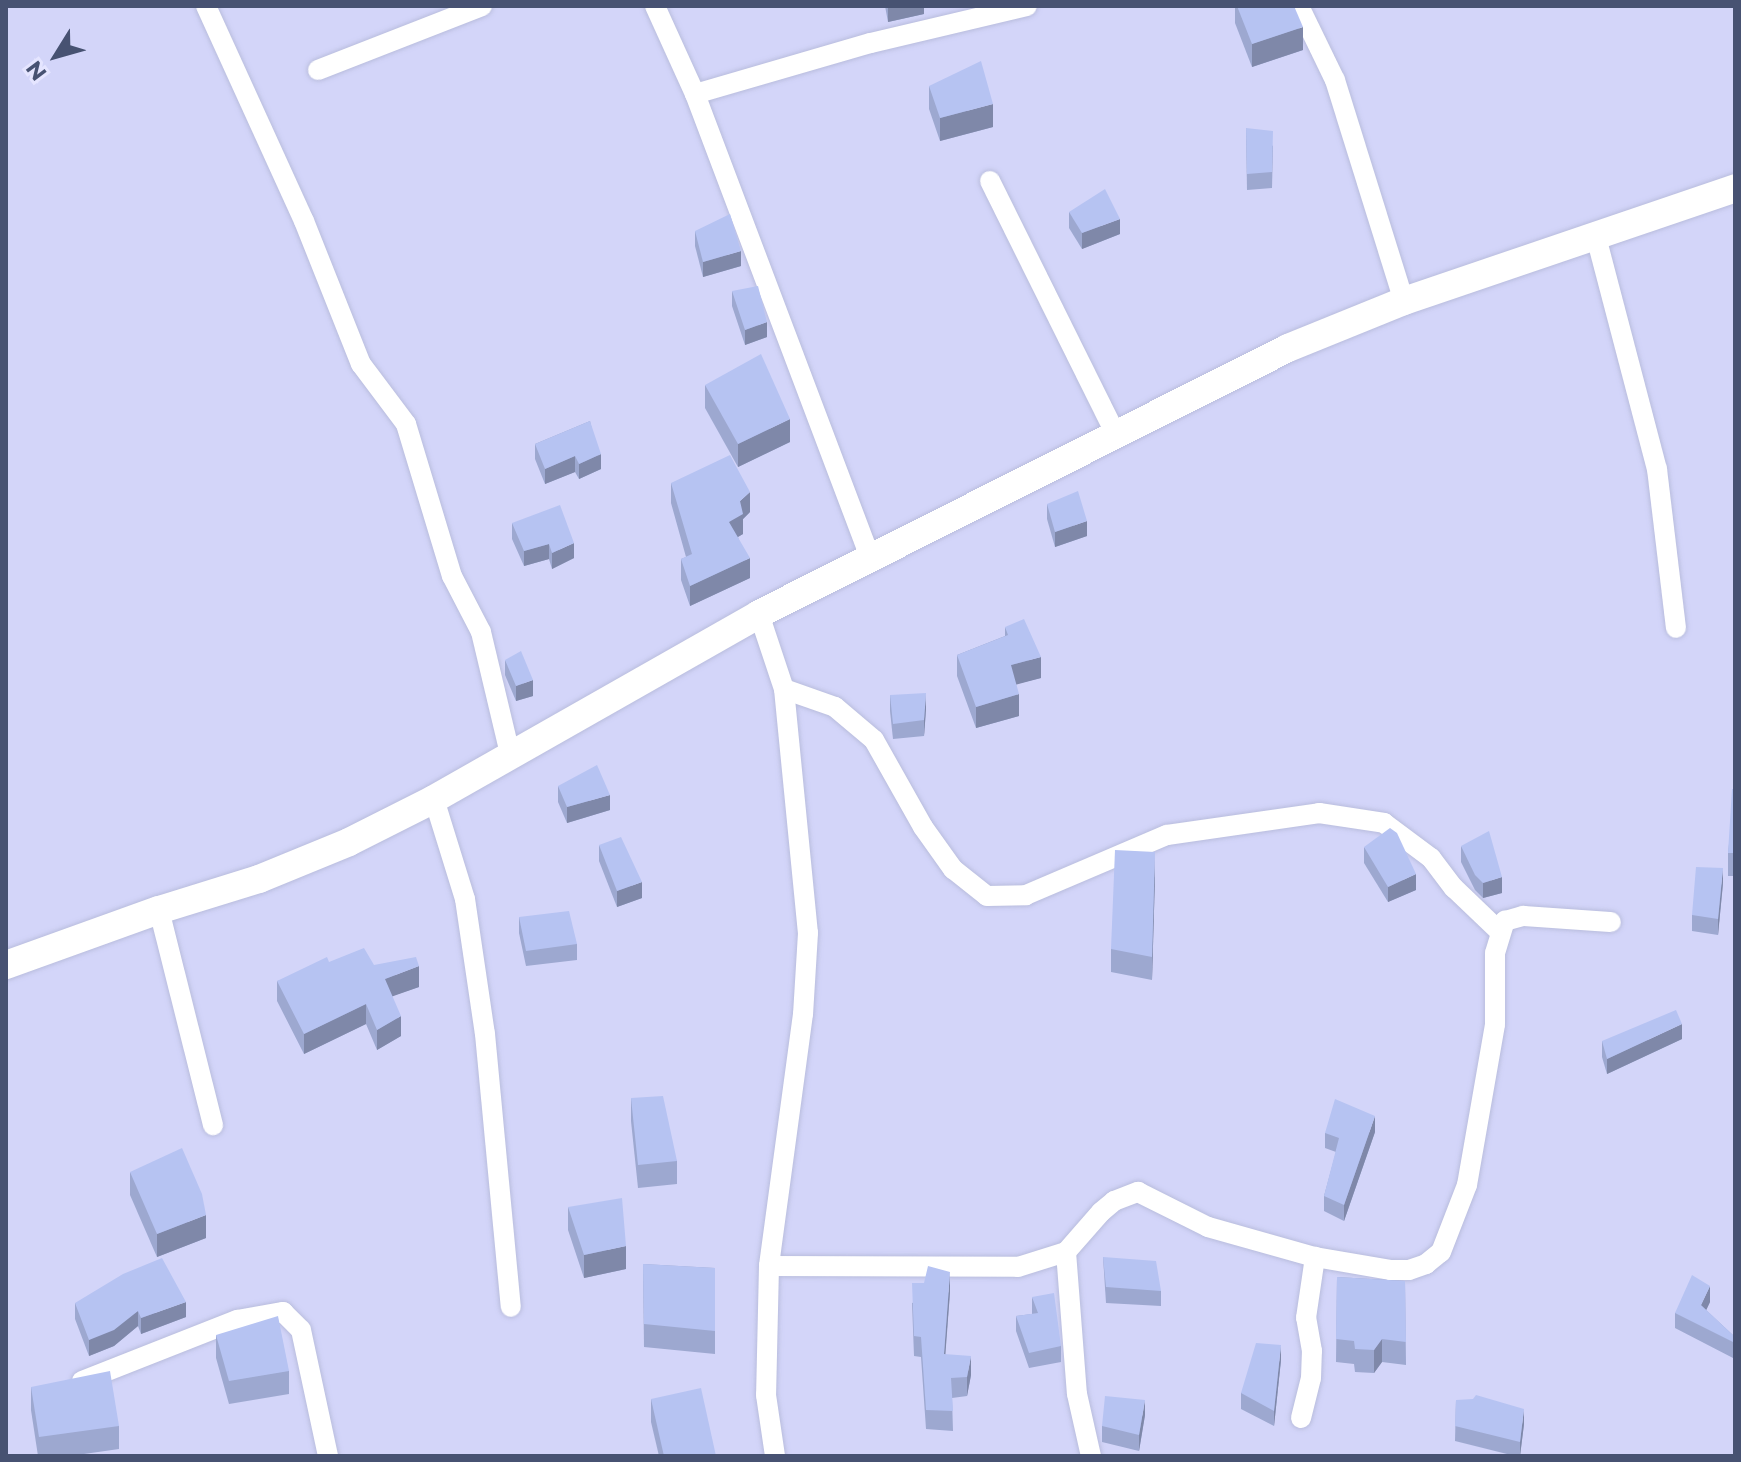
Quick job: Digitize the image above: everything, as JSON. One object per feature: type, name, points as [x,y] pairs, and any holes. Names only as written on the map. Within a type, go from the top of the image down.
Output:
[{"type":"main road","points":[[6,965],[159,910],[296,866],[434,799],[759,614],[870,556],[1288,348],[1404,301],[1595,233],[1735,188]]},
{"type":"street","points":[[206,6],[304,221],[361,364],[406,424],[452,576],[481,632],[510,754]]},
{"type":"street","points":[[318,70],[482,6]]},
{"type":"street","points":[[655,6],[695,94],[870,556]]},
{"type":"street","points":[[695,94],[871,43],[1027,6]]},
{"type":"street","points":[[1299,6],[1335,80],[1404,301]]},
{"type":"street","points":[[990,181],[1115,433]]},
{"type":"street","points":[[1595,233],[1657,469],[1676,628]]},
{"type":"street","points":[[759,614],[784,689],[808,933],[803,1014],[769,1266],[766,1395],[775,1456]]},
{"type":"street","points":[[784,689],[835,707],[874,740],[923,827],[953,869],[987,896],[1026,895],[1070,879],[1110,856],[1167,835],[1319,813],[1384,823],[1431,858],[1454,888],[1500,932]]},
{"type":"street","points":[[434,799],[465,899],[483,1019],[511,1307]]},
{"type":"street","points":[[159,910],[213,1125]]},
{"type":"street","points":[[769,1266],[1018,1267],[1066,1252],[1107,1207],[1138,1192],[1208,1227],[1315,1257],[1409,1270],[1441,1252],[1467,1185],[1495,1024],[1495,953],[1505,921],[1523,916],[1611,922]]},
{"type":"street","points":[[1066,1252],[1077,1394],[1091,1456]]},
{"type":"street","points":[[1301,1418],[1311,1378],[1312,1351],[1306,1318],[1315,1257]]},
{"type":"street","points":[[68,1387],[237,1320],[283,1312],[301,1330],[328,1456]]},
{"type":"shaded area","points":[[6,6],[1735,6],[1735,1456],[6,1456]]},
{"type":"building","points":[[1237,6],[1294,6],[1303,27],[1252,44]]},
{"type":"building","points":[[981,61],[993,104],[940,118],[929,86]]},
{"type":"building","points":[[1246,128],[1273,131],[1272,172],[1247,174]]},
{"type":"building","points":[[1105,189],[1120,219],[1082,233],[1069,212]]},
{"type":"building","points":[[730,214],[741,251],[703,262],[695,231]]},
{"type":"building","points":[[758,286],[767,322],[745,330],[732,291]]},
{"type":"building","points":[[761,354],[790,419],[738,444],[705,385]]},
{"type":"building","points":[[590,421],[601,454],[579,464],[575,456],[545,469],[535,444]]},
{"type":"building","points":[[730,455],[750,492],[740,501],[743,514],[729,522],[750,558],[690,586],[681,559],[692,554],[671,483]]},
{"type":"building","points":[[1078,491],[1087,521],[1055,532],[1047,504]]},
{"type":"building","points":[[560,505],[574,543],[552,553],[549,544],[524,551],[512,523]]},
{"type":"building","points":[[1024,619],[1041,657],[1011,665],[1019,694],[976,707],[957,655],[1008,635],[1005,627]]},
{"type":"building","points":[[521,651],[533,680],[516,686],[505,660]]},
{"type":"building","points":[[926,693],[924,720],[893,724],[890,695]]},
{"type":"building","points":[[597,765],[610,795],[567,807],[558,786]]},
{"type":"building","points":[[1732,789],[1735,789],[1735,853],[1728,853]]},
{"type":"building","points":[[1390,828],[1397,833],[1416,874],[1388,887],[1364,847]]},
{"type":"building","points":[[1489,831],[1502,877],[1483,883],[1475,875],[1461,846]]},
{"type":"building","points":[[621,837],[642,882],[617,891],[599,845]]},
{"type":"building","points":[[1115,850],[1155,852],[1152,957],[1111,949]]},
{"type":"building","points":[[1696,867],[1723,868],[1718,919],[1692,915]]},
{"type":"building","points":[[569,911],[577,944],[526,951],[519,917]]},
{"type":"building","points":[[364,948],[374,965],[416,957],[419,966],[385,979],[401,1016],[377,1030],[366,1004],[304,1034],[277,981],[327,957],[329,962]]},
{"type":"building","points":[[1676,1010],[1682,1024],[1607,1059],[1602,1041]]},
{"type":"building","points":[[663,1096],[677,1161],[638,1165],[631,1098]]},
{"type":"building","points":[[1335,1099],[1375,1116],[1344,1205],[1324,1196],[1339,1138],[1325,1133]]},
{"type":"building","points":[[182,1148],[202,1194],[206,1215],[157,1234],[130,1172]]},
{"type":"building","points":[[622,1198],[626,1246],[584,1255],[568,1207]]},
{"type":"building","points":[[1103,1257],[1156,1261],[1161,1291],[1106,1287]]},
{"type":"building","points":[[162,1258],[186,1302],[141,1318],[138,1311],[114,1330],[89,1340],[75,1303],[123,1274]]},
{"type":"building","points":[[643,1264],[715,1268],[715,1331],[644,1324]]},
{"type":"building","points":[[928,1266],[950,1272],[944,1354],[971,1356],[967,1377],[951,1378],[953,1411],[926,1410],[921,1337],[914,1336],[912,1283],[924,1283]]},
{"type":"building","points":[[1692,1275],[1710,1286],[1701,1305],[1735,1337],[1733,1342],[1675,1313]]},
{"type":"building","points":[[1337,1277],[1405,1281],[1406,1342],[1382,1339],[1374,1350],[1355,1349],[1354,1341],[1336,1339]]},
{"type":"building","points":[[1054,1293],[1061,1346],[1029,1353],[1016,1316],[1038,1313],[1032,1297]]},
{"type":"building","points":[[278,1316],[289,1371],[229,1381],[216,1335]]},
{"type":"building","points":[[1256,1343],[1281,1345],[1274,1411],[1241,1393]]},
{"type":"building","points":[[110,1371],[119,1426],[39,1437],[31,1387]]},
{"type":"building","points":[[701,1388],[716,1456],[664,1456],[651,1399]]},
{"type":"building","points":[[1476,1395],[1524,1409],[1520,1442],[1455,1426],[1456,1400],[1473,1399]]},
{"type":"building","points":[[1105,1396],[1145,1400],[1139,1435],[1102,1426]]}]
